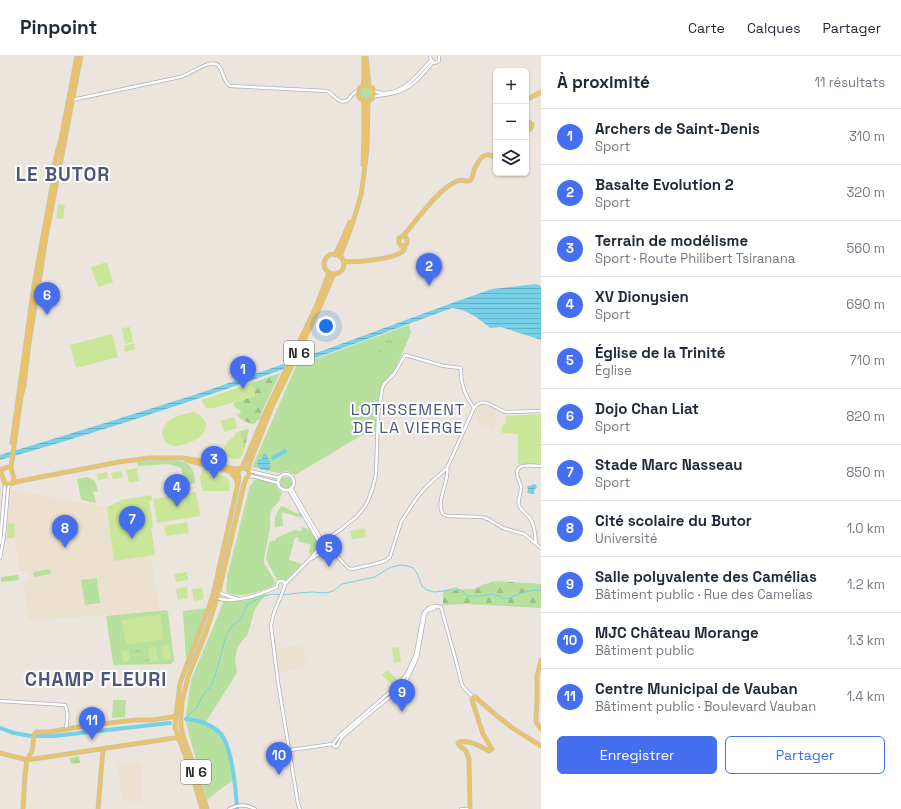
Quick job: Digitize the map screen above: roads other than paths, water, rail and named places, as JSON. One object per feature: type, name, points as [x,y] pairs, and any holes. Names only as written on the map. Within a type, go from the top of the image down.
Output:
[{"type":"main road","points":[[11,484],[14,481],[11,468],[11,458],[25,343],[53,182],[53,173],[73,99],[77,56]]},
{"type":"main road","points":[[18,405],[24,385],[46,236],[81,56]]},
{"type":"main road","points":[[363,86],[369,86],[375,91],[369,100],[363,100],[360,98],[357,92],[363,86],[365,56]]},
{"type":"main road","points":[[365,56],[369,86]]},
{"type":"main road","points":[[529,98],[541,92]]},
{"type":"main road","name":"N 6","points":[[363,100],[365,150]]},
{"type":"main road","name":"N 6","points":[[340,257],[358,200],[365,150],[369,100]]},
{"type":"main road","points":[[529,122],[532,125],[529,130]]},
{"type":"main road","points":[[403,245],[398,243],[400,237],[404,237],[443,190],[459,180],[471,180],[474,170],[482,156],[490,154],[493,156]]},
{"type":"main road","name":"N 6","points":[[202,809],[192,774],[175,728],[180,683],[214,591],[238,486],[238,472],[316,307],[328,273],[324,267],[324,261],[329,256],[335,254],[352,222]]},
{"type":"main road","points":[[335,254],[340,257],[343,263],[386,258],[399,254],[403,245],[408,242],[404,237]]},
{"type":"main road","name":"N 6","points":[[207,809],[183,736],[181,727],[182,702],[189,675],[206,632],[219,592],[247,478],[250,474],[250,462],[271,409],[334,274],[340,272],[343,263]]},
{"type":"main road","points":[[328,273],[334,274]]},
{"type":"main road","points":[[21,397],[22,401],[25,402]]},
{"type":"main road","points":[[11,458],[2,470],[5,484],[119,462],[148,458],[182,458],[234,469],[246,468],[249,470]]},
{"type":"main road","points":[[178,458],[229,471],[243,479],[247,478]]},
{"type":"main road","points":[[2,470],[11,468]]},
{"type":"main road","points":[[229,471],[236,479],[238,486]]},
{"type":"main road","points":[[14,478],[20,481]]},
{"type":"main road","points":[[541,660],[538,676],[536,718],[536,722],[541,729]]},
{"type":"main road","points":[[470,809],[469,759],[466,751],[458,743],[462,741],[475,744],[489,751],[492,749],[483,734],[472,697],[475,697],[514,729],[541,746]]},
{"type":"main road","points":[[23,809],[27,760],[32,751],[35,733],[38,731],[49,732],[86,726],[172,717],[176,715],[179,717],[179,724],[181,727]]},
{"type":"main road","points":[[0,753],[27,760],[183,736]]},
{"type":"main road","points":[[98,809],[103,749]]},
{"type":"main road","points":[[32,751],[33,756],[36,759]]},
{"type":"street","points":[[430,56],[432,61]]},
{"type":"street","points":[[375,91],[389,92],[404,87],[432,61],[439,61],[439,56]]},
{"type":"street","points":[[372,97],[392,94],[404,90],[417,81],[432,61]]},
{"type":"street","points":[[73,99],[180,77],[188,75],[204,65],[213,64],[219,66],[225,81],[230,86],[327,91],[341,102],[345,102],[357,92]]},
{"type":"street","points":[[474,408],[470,404],[463,388],[461,379],[462,368],[444,366],[405,355],[394,374],[384,384],[382,389],[378,415],[376,474],[368,502],[356,517],[327,539],[321,541],[318,545],[331,551],[346,567],[350,569],[371,565],[386,560],[391,555],[402,522],[412,505],[427,486],[447,468],[474,408],[479,403],[485,402],[500,411],[506,412],[541,411]]},
{"type":"street","points":[[536,544],[532,522],[521,509],[519,504],[521,490],[517,477],[517,471],[519,467],[522,466],[541,466]]},
{"type":"street","points":[[447,468],[448,472],[441,508],[443,514],[448,516],[482,517],[488,519],[503,528],[524,534],[541,548]]},
{"type":"street","points":[[249,470],[280,478],[286,475],[291,477],[294,484],[290,489],[283,489],[279,486],[280,478]]},
{"type":"street","points":[[247,478],[252,476],[279,483]]},
{"type":"street","points":[[0,542],[5,484]]},
{"type":"street","points":[[0,558],[4,536],[8,489],[11,484]]},
{"type":"street","points":[[290,489],[321,541],[323,547]]},
{"type":"street","points":[[300,809],[279,687],[271,618],[285,584],[311,558],[320,552],[327,539]]},
{"type":"street","points":[[306,563],[322,553],[331,551]]},
{"type":"street","points":[[277,587],[279,581],[283,581],[285,584]]},
{"type":"street","points":[[212,597],[217,599],[232,600],[242,599],[277,587],[279,589],[283,589]]},
{"type":"street","points":[[214,591],[242,599]]},
{"type":"street","points":[[290,750],[333,744],[333,742],[337,743],[339,736],[400,683],[407,674],[414,659],[425,610],[436,606],[441,607],[462,686],[472,697]]},
{"type":"street","points":[[0,701],[62,704],[66,706],[68,712],[68,729]]},
{"type":"street","points":[[297,809],[298,804]]},
{"type":"street","points":[[229,809],[241,805],[255,809]]},
{"type":"street","points":[[461,809],[470,809]]},
{"type":"water","points":[[536,284],[541,286],[541,340],[501,327],[490,328],[468,313],[452,308],[185,403],[0,460],[0,455],[200,393],[330,348],[492,289]]},
{"type":"water","points":[[263,454],[266,454],[270,462],[270,469],[267,471],[264,469],[261,470],[257,465],[258,460],[262,459]]},
{"type":"water","points":[[534,484],[537,487],[534,490],[534,494],[528,493],[527,486]]},
{"type":"waterway","points":[[273,458],[285,451]]},
{"type":"waterway","points":[[186,719],[188,715],[196,709],[203,695],[211,686],[226,636],[232,626],[239,621],[247,605],[261,597],[272,594],[283,595],[330,592],[342,584],[375,577],[389,568],[400,565],[413,568],[417,573],[422,586],[427,590],[434,592],[456,588],[468,596],[492,594],[506,599],[525,592],[536,590],[541,591]]},
{"type":"waterway","points":[[186,719],[200,721],[208,725],[220,733],[224,739],[228,747],[233,769],[237,809]]},
{"type":"waterway","points":[[0,728],[14,733],[31,736],[54,736],[170,723]]},
{"type":"place","name":"Basalte Evolution 2","points":[[429,286]]},
{"type":"place","name":"Dojo Chan Liat","points":[[47,315]]},
{"type":"place","name":"Archers de Saint-Denis","points":[[243,389]]},
{"type":"place","name":"Terrain de modélisme","points":[[214,479]]},
{"type":"place","name":"XV Dionysien","points":[[177,507]]},
{"type":"place","name":"Stade Marc Nasseau","points":[[132,539]]},
{"type":"place","name":"Cité scolaire du Butor","points":[[65,548]]},
{"type":"place","name":"Église de la Trinité","points":[[329,567]]},
{"type":"place","name":"Salle polyvalente des Camélias","points":[[402,712]]},
{"type":"place","name":"Centre Municipal de Vauban","points":[[92,740]]},
{"type":"place","name":"MJC Château Morange","points":[[279,775]]},
{"type":"district","name":"LE BUTOR","points":[[63,174]]},
{"type":"district","name":"LOTISSEMENT DE LA VIERGE","points":[[408,418]]},
{"type":"district","name":"CHAMP FLEURI","points":[[96,679]]}]
